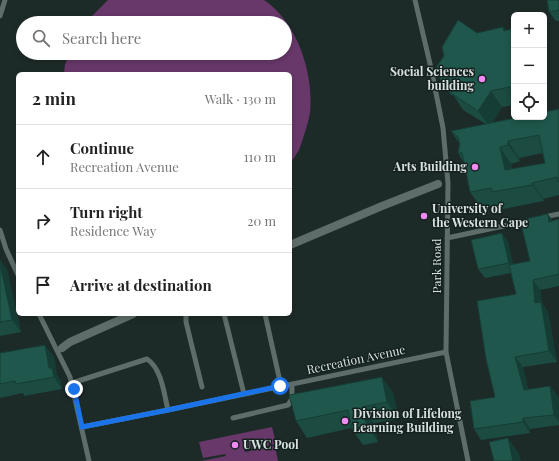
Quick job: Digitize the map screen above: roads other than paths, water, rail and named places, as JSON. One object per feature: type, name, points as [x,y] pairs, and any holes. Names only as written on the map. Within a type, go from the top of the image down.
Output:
[{"type":"street","points":[[292,244],[438,184]]},
{"type":"street","points":[[62,348],[70,342],[128,316]]},
{"type":"lane","points":[[0,16],[5,0]]},
{"type":"lane","name":"Park Road","points":[[415,0],[443,128],[448,183],[446,352],[468,461]]},
{"type":"lane","points":[[537,219],[559,214]]},
{"type":"lane","points":[[447,238],[530,220]]},
{"type":"lane","points":[[0,230],[6,249],[16,271]]},
{"type":"lane","points":[[40,316],[72,383],[89,461]]},
{"type":"lane","points":[[186,316],[186,322],[202,387]]},
{"type":"lane","points":[[224,316],[244,394]]},
{"type":"lane","points":[[265,316],[280,386]]},
{"type":"lane","name":"Recreation Avenue","points":[[82,427],[446,352]]},
{"type":"lane","points":[[72,383],[147,359],[153,364],[160,377],[168,410]]},
{"type":"lane","points":[[233,418],[288,405],[292,400],[292,384]]},
{"type":"place","name":"Social Sciences building","points":[[482,79]]},
{"type":"place","name":"Arts Building","points":[[475,167]]},
{"type":"place","name":"University of the Western Cape","points":[[424,216]]},
{"type":"place","name":"Division of Lifelong Learning Building","points":[[345,421]]},
{"type":"place","name":"UWC Pool","points":[[235,445]]}]
